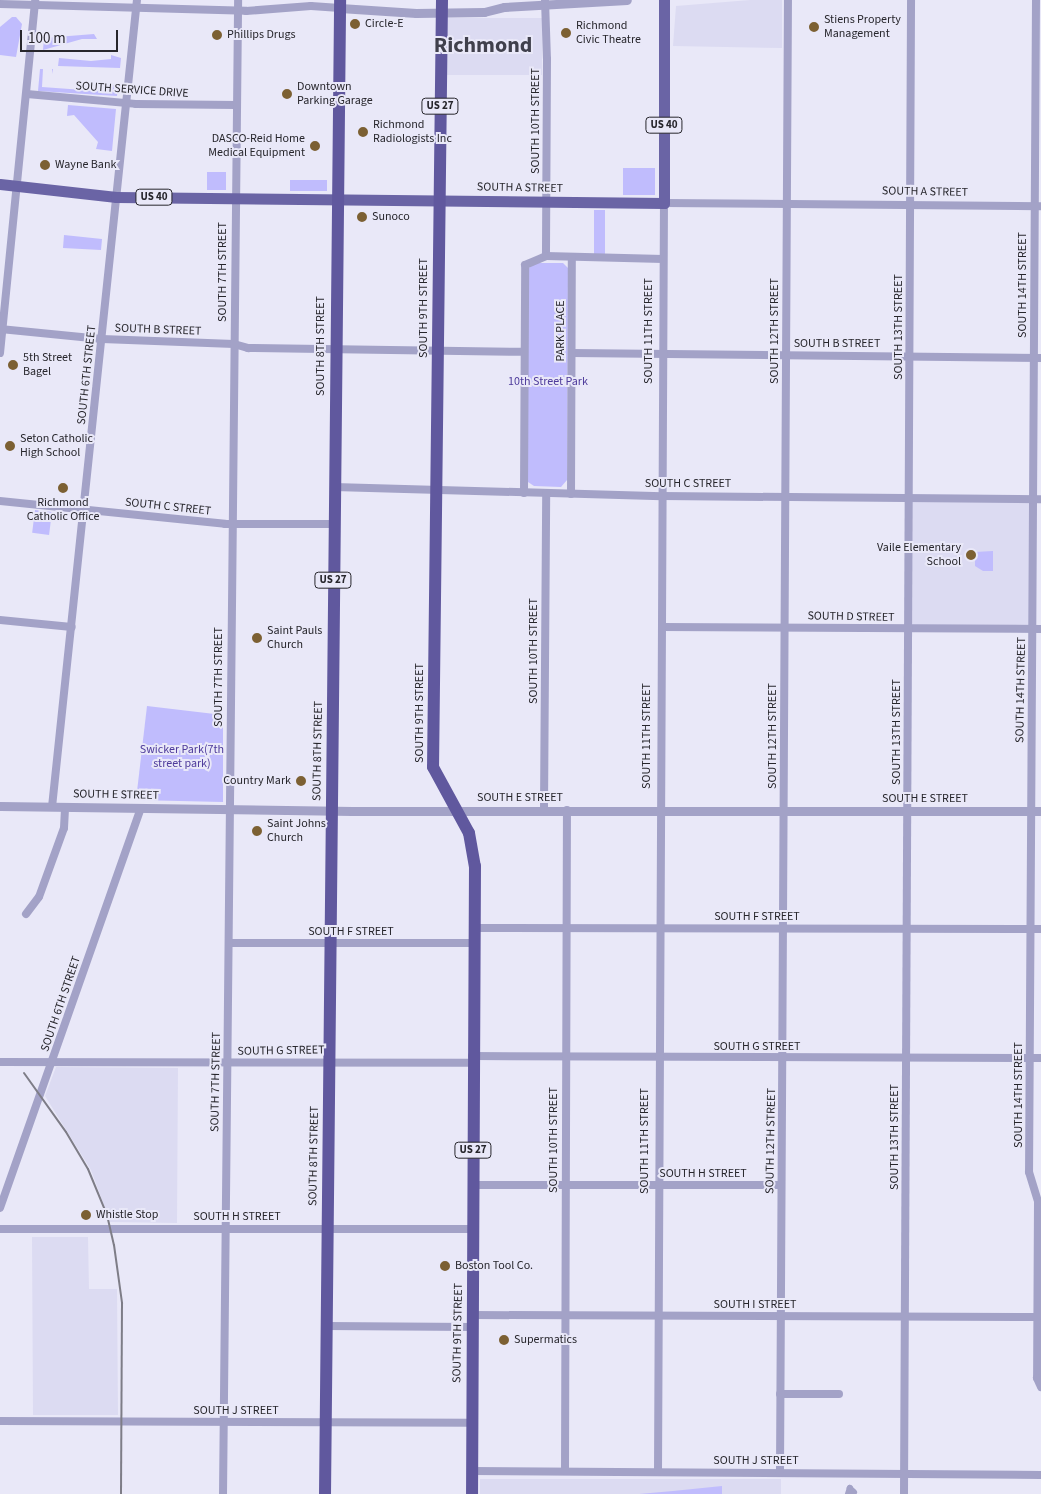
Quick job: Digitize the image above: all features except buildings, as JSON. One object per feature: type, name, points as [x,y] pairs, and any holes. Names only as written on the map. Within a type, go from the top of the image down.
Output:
[{"type":"highway","name":"SOUTH 8TH STREET","points":[[325,1494],[336,200],[340,4]]},
{"type":"highway","name":"SOUTH 9TH STREET","points":[[442,6],[438,200],[433,767],[468,833],[473,854],[472,1060],[474,1229],[471,1423],[472,1494]]},
{"type":"main road","name":"SOUTH 11TH STREET","points":[[664,0],[664,203]]},
{"type":"main road","name":"SOUTH A STREET","points":[[0,184],[116,197],[664,203]]},
{"type":"street","name":"SOUTH 7TH STREET","points":[[223,1494],[238,0]]},
{"type":"street","points":[[0,4],[137,3],[238,10],[284,10],[340,4],[442,6],[484,12],[504,7],[545,2],[626,0]]},
{"type":"street","name":"SOUTH 12TH STREET","points":[[780,1473],[788,0]]},
{"type":"street","name":"SOUTH 13TH STREET","points":[[904,1494],[911,0]]},
{"type":"street","name":"SOUTH 14TH STREET","points":[[1036,0],[1038,206],[1037,629],[1031,812],[1030,1172],[1037,1187],[1038,1202],[1037,1378],[1041,1387]]},
{"type":"street","name":"SOUTH 10TH STREET","points":[[545,2],[548,202],[546,256]]},
{"type":"street","points":[[0,353],[35,3]]},
{"type":"street","name":"SOUTH 6TH STREET","points":[[52,807],[137,3]]},
{"type":"street","name":"SOUTH SERVICE DRIVE","points":[[27,94],[126,103],[236,105]]},
{"type":"street","name":"SOUTH A STREET","points":[[664,203],[1038,206]]},
{"type":"street","name":"SOUTH 11TH STREET","points":[[658,1472],[664,203]]},
{"type":"street","points":[[524,493],[525,265],[546,256],[663,259]]},
{"type":"street","name":"PARK PLACE","points":[[572,257],[572,494]]},
{"type":"street","name":"SOUTH B STREET","points":[[1,329],[102,339],[184,344],[234,344],[248,348],[524,352]]},
{"type":"street","name":"SOUTH B STREET","points":[[572,353],[1038,358]]},
{"type":"street","name":"SOUTH C STREET","points":[[334,488],[662,496],[1037,499]]},
{"type":"street","name":"SOUTH 10TH STREET","points":[[544,809],[546,493]]},
{"type":"street","name":"SOUTH C STREET","points":[[0,501],[232,524],[334,524]]},
{"type":"street","points":[[0,620],[72,627]]},
{"type":"street","name":"SOUTH D STREET","points":[[662,626],[1037,629]]},
{"type":"street","name":"SOUTH E STREET","points":[[0,806],[331,810],[544,809],[1041,812]]},
{"type":"street","points":[[26,914],[39,897],[64,828],[65,807]]},
{"type":"street","name":"SOUTH 6TH STREET","points":[[0,1208],[141,808]]},
{"type":"street","name":"SOUTH 10TH STREET","points":[[565,1471],[567,810]]},
{"type":"street","name":"SOUTH F STREET","points":[[473,928],[1041,929]]},
{"type":"street","name":"SOUTH F STREET","points":[[229,943],[473,943]]},
{"type":"street","name":"SOUTH G STREET","points":[[0,1062],[228,1063],[566,1058],[1041,1058]]},
{"type":"street","name":"SOUTH H STREET","points":[[474,1185],[781,1186]]},
{"type":"street","name":"SOUTH H STREET","points":[[0,1229],[474,1229]]},
{"type":"street","name":"SOUTH I STREET","points":[[326,1326],[473,1321],[565,1315],[1037,1317]]},
{"type":"street","points":[[780,1394],[839,1394]]},
{"type":"street","name":"SOUTH J STREET","points":[[0,1421],[471,1423]]},
{"type":"street","name":"SOUTH J STREET","points":[[472,1471],[1041,1475]]},
{"type":"street","points":[[848,1494],[846,1492],[850,1488],[854,1492],[852,1494]]},
{"type":"shaded area","points":[[750,0],[782,0],[782,48],[673,46],[676,6]]},
{"type":"shaded area","points":[[447,18],[542,18],[542,75],[447,75]]},
{"type":"shaded area","name":"Vaile Elementary School","points":[[909,497],[1033,499],[1031,630],[907,628]]},
{"type":"shaded area","points":[[56,1067],[178,1068],[177,1223],[110,1222],[91,1170],[45,1096]]},
{"type":"shaded area","points":[[32,1237],[88,1237],[89,1289],[117,1289],[118,1415],[33,1415]]},
{"type":"shaded area","points":[[480,1479],[781,1479],[781,1494],[480,1494]]},
{"type":"green space","points":[[12,17],[16,17],[22,24],[16,57],[0,55],[0,27]]},
{"type":"green space","points":[[94,34],[97,39],[82,39],[43,50],[44,38]]},
{"type":"green space","points":[[111,55],[121,58],[120,68],[58,66],[59,58],[91,61],[111,59]]},
{"type":"green space","points":[[40,69],[43,69],[42,87],[111,92],[113,85],[118,86],[117,96],[38,91]]},
{"type":"green space","points":[[68,105],[116,109],[112,151],[96,149],[98,142],[74,115],[67,116]]},
{"type":"green space","points":[[623,168],[655,168],[655,195],[623,195]]},
{"type":"green space","points":[[207,172],[226,172],[226,190],[207,190]]},
{"type":"green space","points":[[290,180],[327,180],[327,191],[290,191]]},
{"type":"green space","points":[[594,210],[605,210],[605,254],[594,254]]},
{"type":"green space","points":[[64,235],[102,239],[101,250],[63,248]]},
{"type":"green space","name":"10th Street Park","points":[[534,263],[563,263],[568,268],[567,480],[561,487],[534,486],[528,482],[528,269]]},
{"type":"green space","points":[[35,510],[52,512],[49,535],[32,533]]},
{"type":"green space","points":[[993,551],[993,571],[983,571],[975,566],[975,552]]},
{"type":"green space","name":"Swicker Park(7th street park)","points":[[147,706],[223,715],[223,802],[136,800]]},
{"type":"green space","points":[[722,1486],[722,1494],[639,1494],[673,1491]]},
{"type":"railway","points":[[24,1073],[66,1132],[88,1169],[107,1215],[114,1245],[122,1303],[121,1494]]},
{"type":"place","name":"Circle-E","points":[[355,24]]},
{"type":"place","name":"Stiens Property Management","points":[[814,27]]},
{"type":"place","name":"Richmond Civic Theatre","points":[[566,33]]},
{"type":"place","name":"Phillips Drugs","points":[[217,35]]},
{"type":"place","name":"Downtown Parking Garage","points":[[287,94]]},
{"type":"place","name":"Richmond Radiologists Inc","points":[[363,132]]},
{"type":"place","name":"DASCO-Reid Home Medical Equipment","points":[[315,146]]},
{"type":"place","name":"Wayne Bank","points":[[45,165]]},
{"type":"place","name":"Sunoco","points":[[362,217]]},
{"type":"place","name":"5th Street Bagel","points":[[13,365]]},
{"type":"place","name":"Seton Catholic High School","points":[[10,446]]},
{"type":"place","name":"Richmond Catholic Office","points":[[63,488]]},
{"type":"place","name":"Vaile Elementary School","points":[[971,555]]},
{"type":"place","name":"Saint Pauls Church","points":[[257,638]]},
{"type":"place","name":"Country Mark","points":[[301,781]]},
{"type":"place","name":"Saint Johns Church","points":[[257,831]]},
{"type":"place","name":"Whistle Stop","points":[[86,1215]]},
{"type":"place","name":"Boston Tool Co.","points":[[445,1266]]},
{"type":"place","name":"Supermatics","points":[[504,1340]]},
{"type":"district","name":"Richmond","points":[[483,46]]}]
